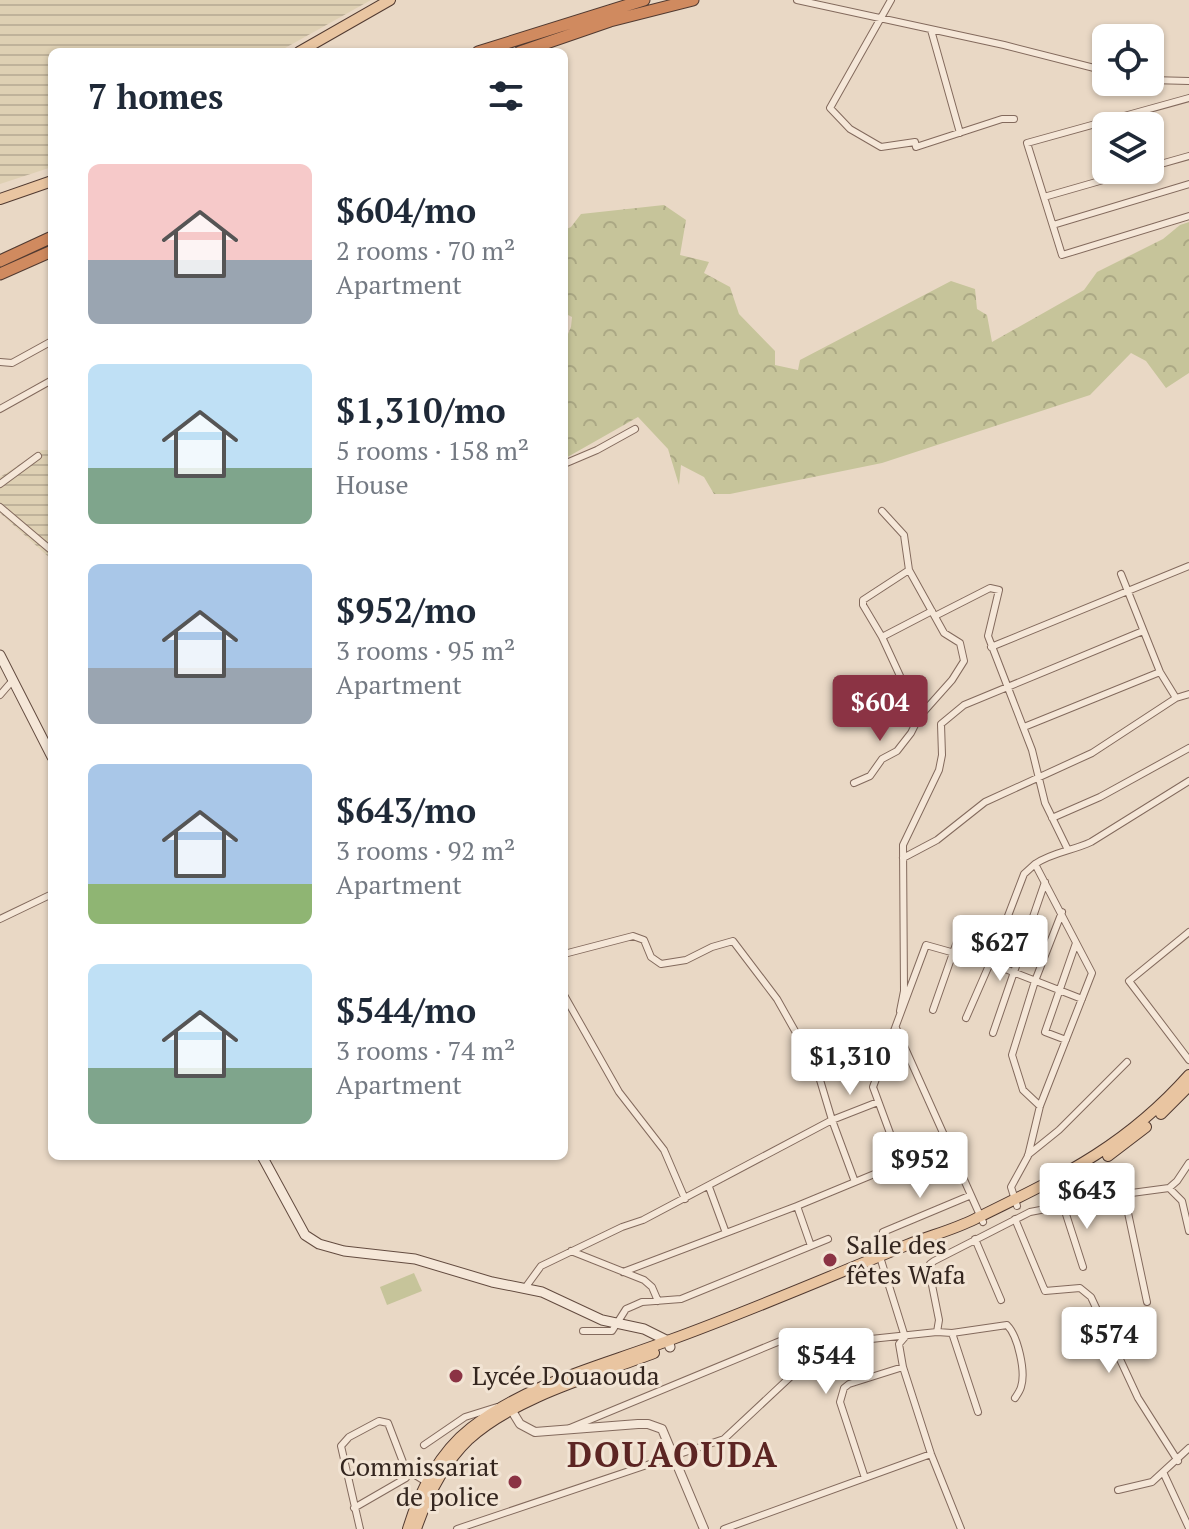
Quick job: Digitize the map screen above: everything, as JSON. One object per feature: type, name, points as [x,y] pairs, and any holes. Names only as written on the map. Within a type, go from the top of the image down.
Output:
[{"type":"highway","points":[[491,48],[644,0]]},
{"type":"highway","points":[[532,48],[610,21],[693,0]]},
{"type":"highway","points":[[0,261],[48,239]]},
{"type":"highway","points":[[0,274],[48,253]]},
{"type":"main road","points":[[306,48],[390,0]]},
{"type":"main road","points":[[0,199],[48,182]]},
{"type":"main road","points":[[0,655],[48,749]]},
{"type":"main road","points":[[1022,1203],[1101,1154],[1150,1115],[1189,1075]]},
{"type":"main road","points":[[408,1529],[431,1484],[467,1441],[510,1408],[1022,1203],[1104,1159],[1156,1118],[1189,1086]]},
{"type":"main road","points":[[264,1160],[305,1235],[319,1244],[344,1251],[415,1259],[557,1297],[602,1320],[644,1329],[669,1344]]},
{"type":"main road","points":[[416,1529],[431,1484]]},
{"type":"street","points":[[797,0],[1092,67]]},
{"type":"street","points":[[891,0],[830,108],[850,129],[881,147],[915,142],[916,147],[1002,119],[1014,119]]},
{"type":"street","points":[[931,30],[960,133]]},
{"type":"street","points":[[1164,80],[1189,81]]},
{"type":"street","points":[[1189,98],[1027,143],[1062,255],[1189,216]]},
{"type":"street","points":[[1164,163],[1189,156]]},
{"type":"street","points":[[1044,197],[1092,183]]},
{"type":"street","points":[[1053,225],[1189,184]]},
{"type":"street","points":[[0,362],[12,363],[48,343]]},
{"type":"street","points":[[0,409],[48,382]]},
{"type":"street","points":[[568,462],[635,429]]},
{"type":"street","points":[[0,484],[38,456]]},
{"type":"street","points":[[0,507],[48,548]]},
{"type":"street","points":[[854,783],[870,776],[882,759],[897,751],[919,717],[952,680],[964,661],[960,643],[944,633],[909,570],[904,535],[882,511]]},
{"type":"street","points":[[991,647],[1189,566]]},
{"type":"street","points":[[909,570],[863,600],[863,605],[882,637],[919,717]]},
{"type":"street","points":[[1121,574],[1160,672],[1176,698]]},
{"type":"street","points":[[882,637],[995,587],[999,590],[988,636],[1024,727],[1045,803],[1068,850]]},
{"type":"street","points":[[981,1220],[898,1024],[904,991],[903,845],[939,770],[941,724],[964,705],[1143,631]]},
{"type":"street","points":[[1024,727],[1160,672]]},
{"type":"street","points":[[0,695],[13,680]]},
{"type":"street","points":[[903,858],[937,840],[985,802],[1092,753],[1176,698],[1189,694]]},
{"type":"street","points":[[1052,818],[1100,797],[1115,786],[1189,748]]},
{"type":"street","points":[[966,1018],[1024,874],[1050,854],[1091,842],[1189,781]]},
{"type":"street","points":[[1022,1203],[1011,1187],[1028,1156],[1040,1106],[1092,973],[1035,864]]},
{"type":"street","points":[[993,1033],[1045,882]]},
{"type":"street","points":[[0,919],[48,896]]},
{"type":"street","points":[[1040,1106],[1023,1090],[1012,1055],[1035,981],[1062,912]]},
{"type":"street","points":[[1189,932],[1129,981],[1189,1060]]},
{"type":"street","points":[[933,1010],[960,933]]},
{"type":"street","points":[[568,953],[633,936],[644,940],[651,957],[661,964],[686,960],[733,941],[777,999],[817,1070],[855,1182]]},
{"type":"street","points":[[1066,1040],[1045,1032],[1076,943]]},
{"type":"street","points":[[901,1163],[873,1087],[926,945],[990,963],[1082,999]]},
{"type":"street","points":[[568,1002],[619,1092],[664,1150],[685,1199]]},
{"type":"street","points":[[1028,1156],[1059,1130],[1127,1062]]},
{"type":"street","points":[[525,1288],[541,1266],[709,1187],[832,1120],[878,1102]]},
{"type":"street","points":[[623,1272],[947,1145]]},
{"type":"street","points":[[1022,1203],[1063,1205],[1169,1188],[1189,1163]]},
{"type":"street","points":[[709,1187],[726,1233]]},
{"type":"street","points":[[1169,1188],[1182,1201],[1189,1231]]},
{"type":"street","points":[[1124,1194],[1147,1302]]},
{"type":"street","points":[[883,1232],[969,1196]]},
{"type":"street","points":[[937,1332],[939,1320],[930,1264],[1015,1219],[1022,1203]]},
{"type":"street","points":[[1063,1205],[1083,1267]]},
{"type":"street","points":[[797,1206],[811,1246]]},
{"type":"street","points":[[1015,1219],[1045,1291],[1080,1288],[1091,1297],[1128,1379],[1178,1461]]},
{"type":"street","points":[[583,1331],[612,1331],[626,1309],[642,1302],[681,1299],[828,1239]]},
{"type":"street","points":[[975,1239],[1001,1300]]},
{"type":"street","points":[[571,1251],[644,1280],[652,1287],[658,1301]]},
{"type":"street","points":[[881,1260],[905,1337]]},
{"type":"street","points":[[457,1529],[724,1439],[802,1366],[852,1341],[1007,1325],[1013,1331],[1023,1375],[1022,1386],[1015,1398]]},
{"type":"street","points":[[952,1333],[978,1412]]},
{"type":"street","points":[[905,1337],[899,1344],[903,1367],[931,1454],[961,1529]]},
{"type":"street","points":[[875,1338],[894,1344],[899,1351]]},
{"type":"street","points":[[565,1430],[785,1339]]},
{"type":"street","points":[[865,1478],[840,1402],[841,1395],[849,1384],[903,1367]]},
{"type":"street","points":[[424,1445],[465,1417],[510,1408],[520,1424],[535,1432],[648,1424],[662,1429],[704,1529]]},
{"type":"street","points":[[354,1508],[404,1481],[406,1470],[387,1422],[379,1421],[346,1438],[341,1446],[354,1508],[360,1529]]},
{"type":"street","points":[[1118,1490],[1152,1482],[1189,1448]]},
{"type":"street","points":[[724,1529],[931,1454]]},
{"type":"street","points":[[406,1470],[431,1484]]},
{"type":"street","points":[[1164,1474],[1189,1528]]},
{"type":"shaded area","points":[[0,0],[371,0],[285,48],[48,48],[48,168],[0,184]]},
{"type":"shaded area","points":[[42,450],[48,450],[48,556],[0,513],[0,477]]},
{"type":"green space","points":[[664,205],[686,220],[680,255],[709,262],[704,273],[730,287],[739,314],[775,351],[775,365],[798,370],[800,360],[951,281],[975,289],[977,309],[987,315],[992,342],[1084,290],[1097,272],[1163,239],[1180,225],[1189,222],[1189,373],[1166,388],[1146,361],[1131,353],[1090,395],[882,463],[730,494],[714,494],[704,477],[681,465],[679,485],[668,449],[638,417],[568,457],[568,334],[572,317],[568,315],[568,228],[581,214]]},
{"type":"green space","points":[[414,1273],[422,1291],[387,1305],[380,1287]]},
{"type":"place","name":"Salle des fêtes Wafa","points":[[830,1260]]},
{"type":"place","name":"Lycée Douaouda","points":[[456,1376]]},
{"type":"place","name":"Commissariat de police","points":[[515,1482]]},
{"type":"district","name":"DOUAOUDA","points":[[673,1455]]}]
